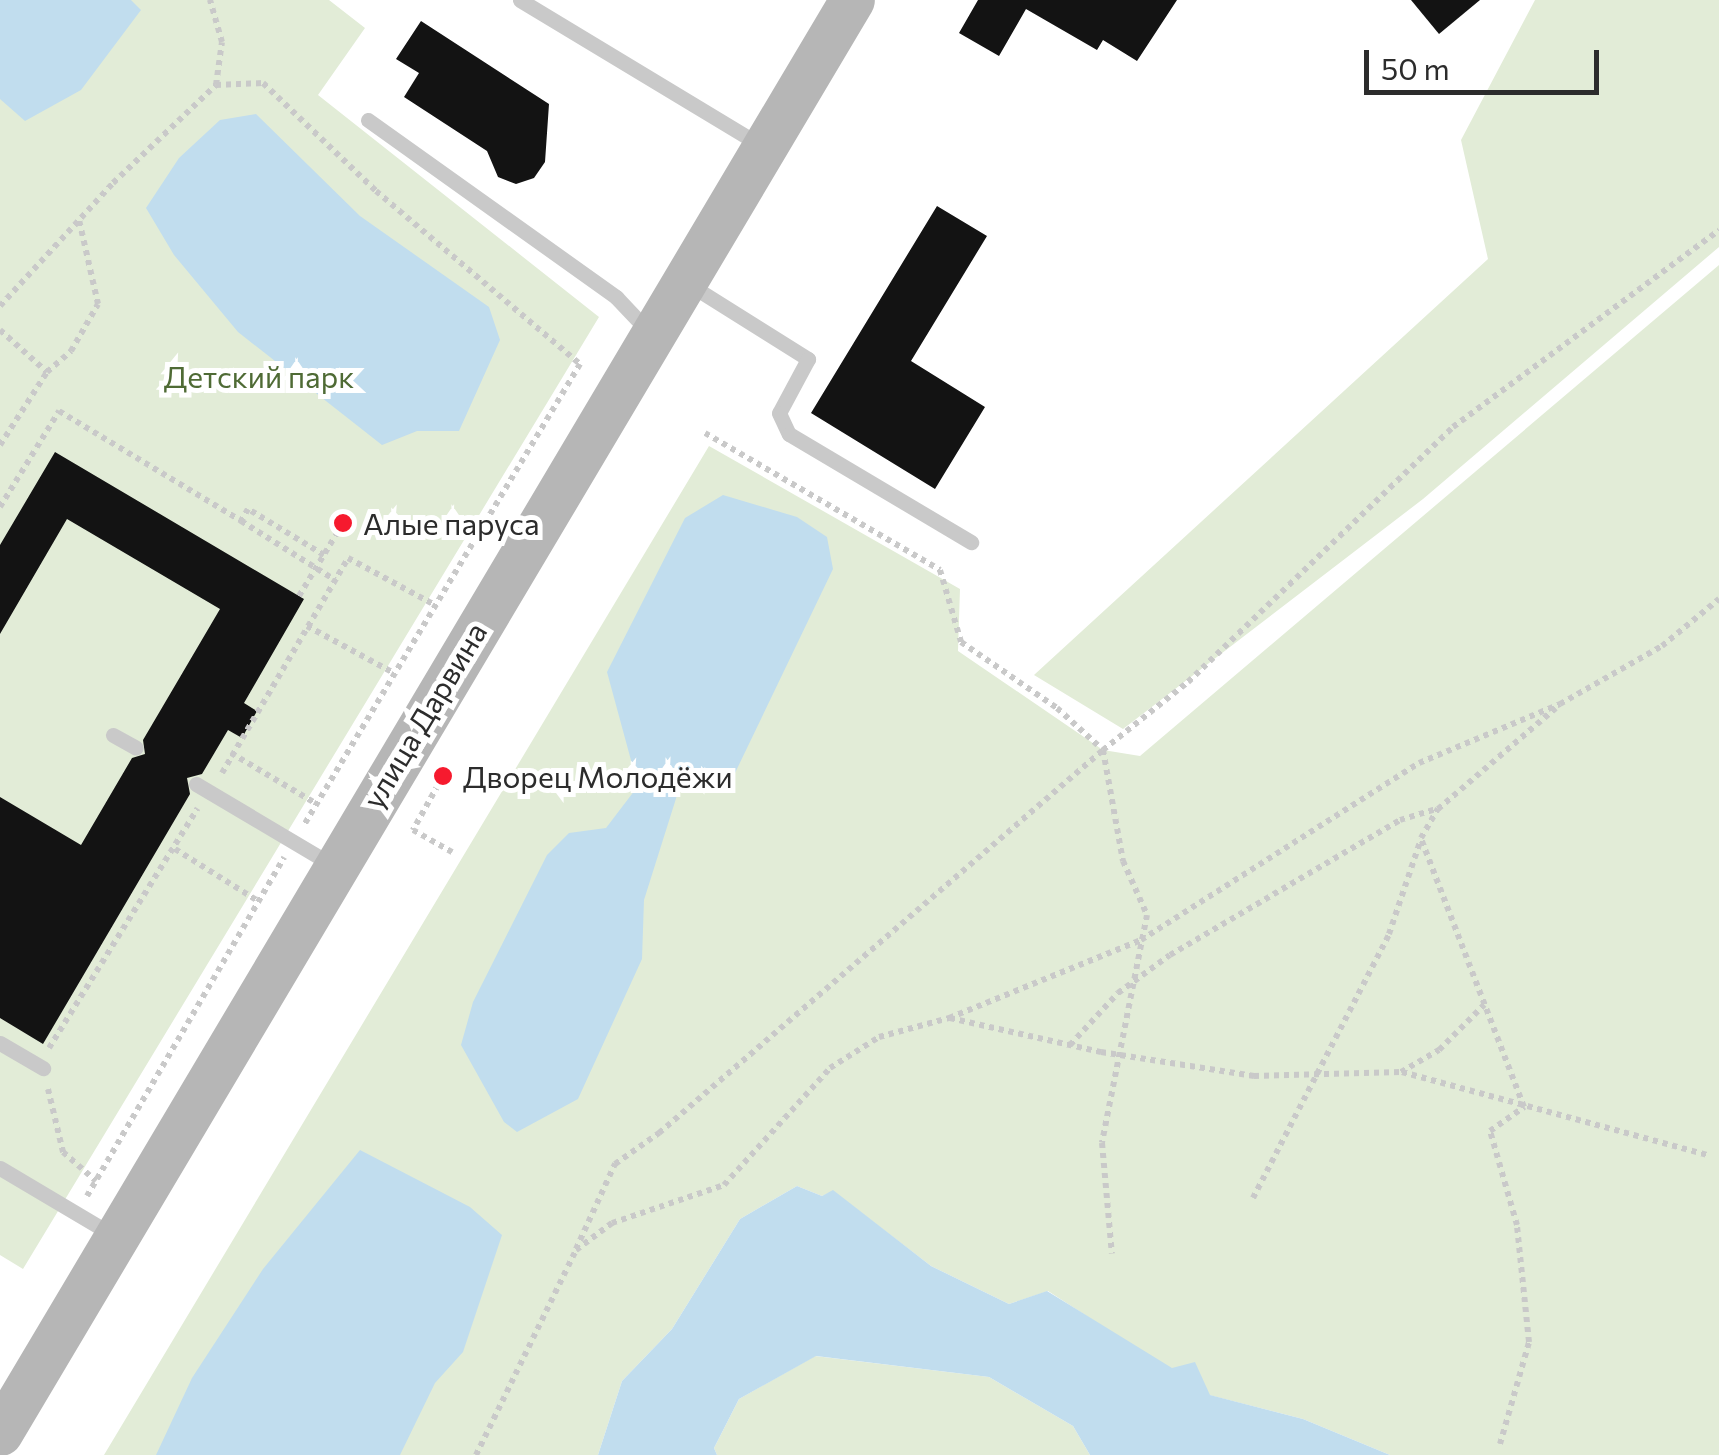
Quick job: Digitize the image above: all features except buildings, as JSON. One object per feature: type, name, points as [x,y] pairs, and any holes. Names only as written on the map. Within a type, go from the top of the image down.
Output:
[{"type":"main road","name":"улица Дарвина","points":[[0,1433],[852,0]]},
{"type":"lane","points":[[520,0],[764,148]]},
{"type":"lane","points":[[368,120],[616,297],[651,334]]},
{"type":"lane","points":[[683,281],[808,359],[779,414],[789,434],[971,542]]},
{"type":"lane","points":[[113,734],[136,748]]},
{"type":"lane","points":[[196,784],[334,866]]},
{"type":"lane","points":[[0,1043],[42,1068]]},
{"type":"lane","points":[[0,1168],[117,1237]]},
{"type":"path","points":[[0,306],[79,220],[216,85],[222,42],[210,0]]},
{"type":"path","points":[[76,1214],[580,364],[376,191],[263,84],[216,85]]},
{"type":"path","points":[[0,445],[46,372],[71,351],[98,304],[79,220]]},
{"type":"path","points":[[476,1455],[615,1164],[659,1133],[1103,750],[1188,682],[1454,427],[1719,230]]},
{"type":"path","points":[[0,330],[46,372]]},
{"type":"path","points":[[0,507],[59,411],[335,580]]},
{"type":"path","points":[[705,433],[940,570],[961,642],[1057,708],[1103,750],[1123,861],[1147,916],[1130,984],[1122,1056],[1102,1143],[1112,1254]]},
{"type":"path","points":[[241,522],[248,509],[324,555]]},
{"type":"path","points":[[299,596],[343,523]]},
{"type":"path","points":[[576,1250],[612,1224],[724,1185],[830,1068],[880,1038],[949,1018],[1142,940],[1419,763],[1560,704],[1662,646],[1719,598]]},
{"type":"path","points":[[307,626],[394,673]]},
{"type":"path","points":[[1253,1198],[1312,1074],[1388,934],[1421,838],[1438,809],[1560,704]]},
{"type":"path","points":[[232,754],[317,804]]},
{"type":"path","points":[[443,776],[413,830],[452,852]]},
{"type":"path","points":[[1070,1046],[1130,984],[1400,820],[1438,809]]},
{"type":"path","points":[[1421,838],[1524,1107]]},
{"type":"path","points":[[174,849],[258,902]]},
{"type":"path","points":[[1401,1072],[1439,1050],[1484,1005]]},
{"type":"path","points":[[949,1018],[1122,1056],[1254,1076],[1401,1072],[1707,1155]]},
{"type":"path","points":[[42,1068],[63,1152],[96,1181]]},
{"type":"path","points":[[1500,1444],[1529,1342],[1517,1225],[1490,1131],[1524,1107]]},
{"type":"green space","name":"Детский парк","points":[[0,0],[329,0],[365,28],[318,95],[599,317],[23,1269],[0,1255]]},
{"type":"green space","points":[[1535,0],[1719,0],[1719,247],[1423,499],[1123,729],[1034,675],[1488,259],[1461,140]]},
{"type":"green space","points":[[1719,265],[1719,1455],[1390,1455],[1303,1419],[1209,1395],[1048,1291],[1009,1304],[931,1266],[833,1191],[822,1196],[797,1186],[740,1219],[672,1329],[622,1381],[598,1455],[104,1455],[709,446],[960,589],[958,651],[1103,750],[1140,756]]},
{"type":"green space","points":[[815,1356],[989,1377],[1073,1426],[1090,1455],[717,1455],[714,1448],[739,1399]]},
{"type":"water","points":[[0,0],[131,0],[141,10],[81,90],[25,121],[0,99]]},
{"type":"water","points":[[256,114],[360,216],[489,307],[500,340],[459,431],[417,431],[382,445],[238,332],[174,255],[146,208],[179,158],[220,120]]},
{"type":"water","points":[[723,495],[797,517],[827,537],[833,569],[735,773],[685,770],[644,900],[642,959],[578,1099],[517,1132],[504,1122],[461,1045],[473,1002],[547,855],[569,833],[606,828],[638,786],[607,672],[685,518]]},
{"type":"water","points":[[360,1150],[470,1207],[502,1235],[463,1352],[435,1383],[400,1455],[156,1455],[192,1378],[263,1269]]},
{"type":"water","points":[[797,1186],[822,1196],[833,1190],[931,1266],[1009,1304],[1047,1291],[1172,1368],[1195,1362],[1210,1395],[1303,1419],[1390,1455],[1090,1455],[1073,1426],[989,1377],[816,1356],[739,1399],[714,1448],[717,1455],[598,1455],[622,1381],[672,1329],[740,1219]]},
{"type":"place","name":"Алые паруса","points":[[343,523]]},
{"type":"place","name":"Дворец Молодёжи","points":[[443,776]]}]
